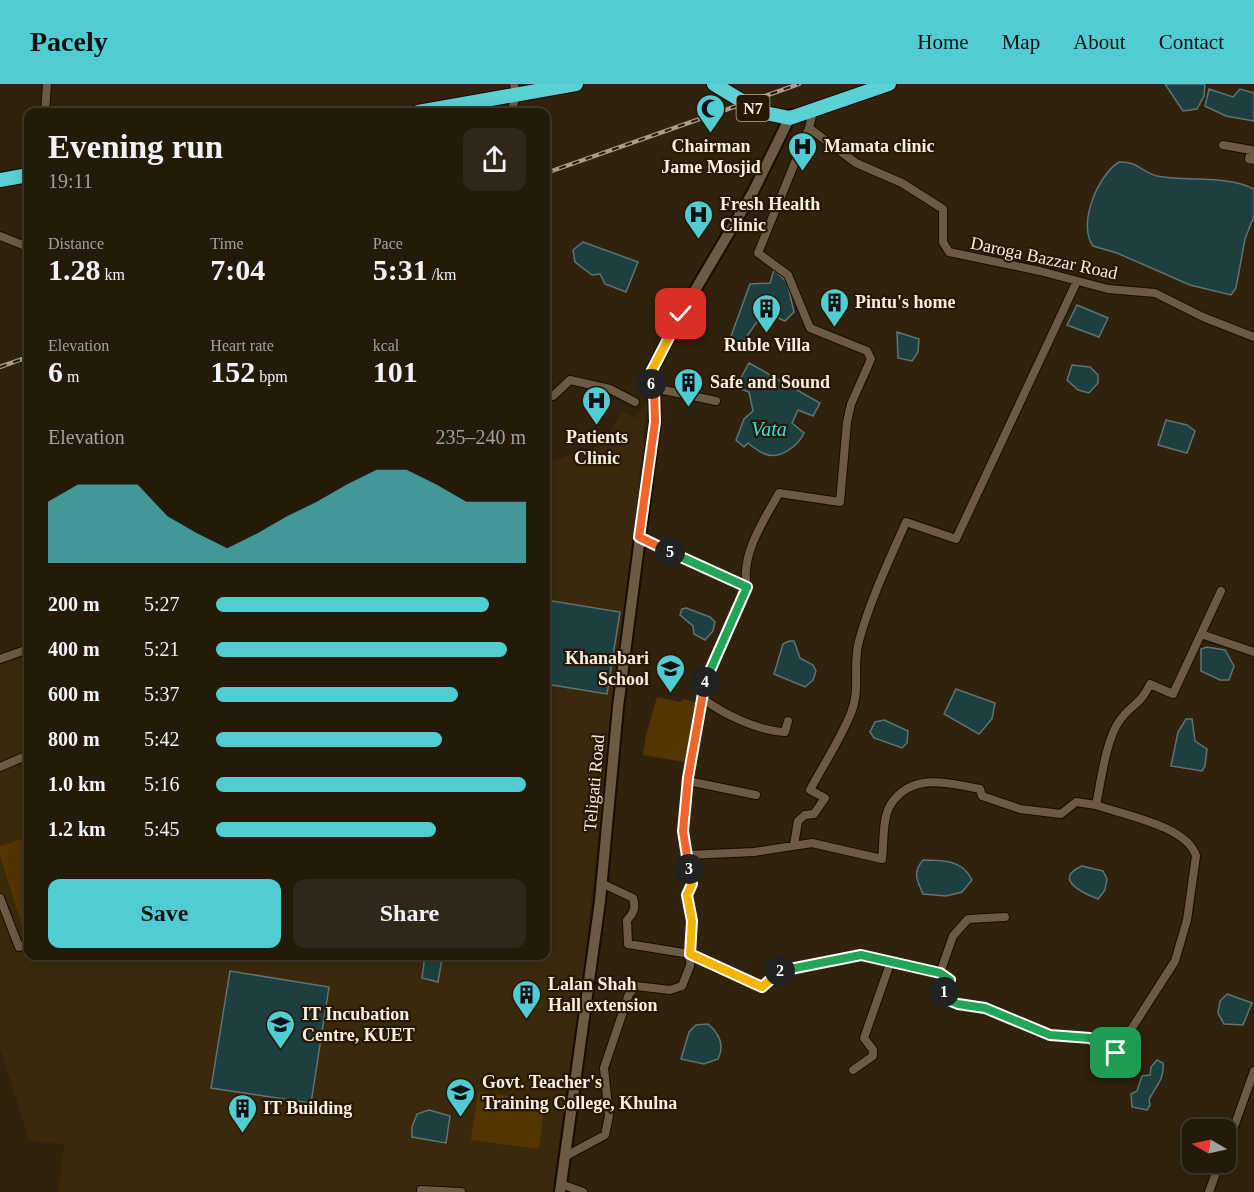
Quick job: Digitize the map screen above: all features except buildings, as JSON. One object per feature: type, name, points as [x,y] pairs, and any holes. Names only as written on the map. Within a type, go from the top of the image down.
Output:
[{"type":"highway","points":[[436,108],[515,90],[576,84]]},
{"type":"highway","name":"N7","points":[[720,87],[760,112],[793,117],[890,84]]},
{"type":"highway","points":[[0,180],[24,176]]},
{"type":"main road","name":"Teligati Road","points":[[560,1188],[601,883],[618,707],[655,422],[654,388],[648,378],[681,314],[753,192],[793,117]]},
{"type":"street","points":[[45,108],[47,84]]},
{"type":"street","points":[[512,108],[515,90]]},
{"type":"street","points":[[564,1157],[605,1135],[609,1116],[604,1068],[629,994],[636,986],[670,990],[682,986],[690,966],[692,921],[687,895],[692,884],[683,831],[688,782],[704,683],[747,587],[746,580],[753,541],[779,493],[840,502],[849,413],[871,360],[867,351],[810,328],[789,275],[758,254],[809,128],[813,112]]},
{"type":"street","name":"Daroga Bazzar Road","points":[[809,128],[856,163],[902,183],[943,209],[945,220],[943,242],[948,252],[1108,289],[1155,293],[1203,317],[1254,337]]},
{"type":"street","points":[[1223,145],[1253,147],[1249,159],[1254,160]]},
{"type":"street","points":[[0,236],[24,245]]},
{"type":"street","points":[[794,845],[798,821],[805,815],[814,814],[825,798],[810,790],[827,764],[851,713],[858,688],[855,658],[866,610],[906,522],[956,539],[1077,280]]},
{"type":"street","points":[[550,395],[553,396],[570,380],[610,389],[635,402]]},
{"type":"street","points":[[654,388],[716,401]]},
{"type":"street","points":[[639,537],[747,587]]},
{"type":"street","points":[[1096,806],[1111,738],[1120,719],[1143,699],[1150,684],[1173,694],[1221,591]]},
{"type":"street","points":[[1201,634],[1254,652]]},
{"type":"street","points":[[0,659],[24,650]]},
{"type":"street","points":[[702,698],[730,717],[775,732],[785,732],[788,720]]},
{"type":"street","points":[[0,767],[24,757]]},
{"type":"street","points":[[601,883],[633,898],[633,915],[627,920],[628,944],[690,954],[762,987],[781,971],[861,955],[940,973],[950,980],[944,994],[949,1002],[985,1008],[1050,1035],[1090,1038],[1116,1053],[1175,961],[1187,920],[1196,856],[1193,847],[1186,839],[1171,830],[1096,806],[1076,802],[1061,814],[1020,808],[982,796],[980,789],[929,780],[909,787],[890,805],[882,859],[812,843],[754,852],[687,855]]},
{"type":"street","points":[[688,782],[756,795]]},
{"type":"street","points":[[0,898],[19,947],[24,945]]},
{"type":"street","points":[[940,973],[953,936],[968,919],[1005,917]]},
{"type":"street","points":[[853,1070],[873,1056],[873,1050],[864,1038],[891,962]]},
{"type":"street","points":[[1236,1121],[1254,1071]]},
{"type":"street","points":[[1209,1192],[1216,1173]]},
{"type":"street","points":[[560,1188],[584,1192]]},
{"type":"street","points":[[421,1192],[421,1190],[461,1192]]},
{"type":"shaded area","points":[[648,401],[581,992],[552,1192],[58,1192],[64,1145],[29,1140],[0,1048],[0,659],[24,650],[24,960],[550,960],[550,462],[602,445],[622,411],[635,418]]},
{"type":"shaded area","points":[[657,697],[681,702],[683,699],[695,702],[685,762],[643,755]]},
{"type":"shaded area","points":[[24,838],[24,933],[0,855],[0,846]]},
{"type":"shaded area","points":[[478,1092],[545,1101],[539,1149],[471,1140]]},
{"type":"water","points":[[1165,84],[1205,84],[1204,96],[1197,109],[1183,111]]},
{"type":"water","points":[[1209,89],[1233,97],[1240,89],[1254,93],[1254,121],[1226,116],[1205,106]]},
{"type":"water","points":[[1119,162],[1131,163],[1157,176],[1219,180],[1254,189],[1254,216],[1245,239],[1236,288],[1231,295],[1190,285],[1117,253],[1093,246],[1087,225],[1092,201],[1097,188],[1111,168]]},
{"type":"water","points":[[583,242],[638,262],[626,292],[605,284],[600,274],[592,275],[575,262],[573,250]]},
{"type":"water","points":[[774,270],[787,282],[794,312],[785,321],[764,312],[740,346],[730,339],[750,284],[770,283]]},
{"type":"water","points":[[1077,305],[1108,318],[1099,337],[1067,325]]},
{"type":"water","points":[[897,332],[919,339],[918,352],[912,361],[898,358]]},
{"type":"water","name":"Vata","points":[[749,363],[820,403],[813,416],[798,410],[792,423],[804,433],[788,451],[777,455],[765,454],[748,443],[744,447],[736,440],[744,419],[753,411],[749,392],[736,387]]},
{"type":"water","points":[[1072,365],[1090,367],[1098,375],[1098,383],[1089,393],[1078,390],[1067,380]]},
{"type":"water","points":[[1166,420],[1187,425],[1195,431],[1187,453],[1158,445]]},
{"type":"water","points":[[550,601],[620,612],[607,694],[550,685]]},
{"type":"water","points":[[686,608],[710,617],[715,622],[713,631],[705,640],[694,634],[693,626],[680,615],[682,609]]},
{"type":"water","points":[[794,641],[800,658],[813,665],[816,671],[813,680],[805,687],[774,674],[783,644]]},
{"type":"water","points":[[1207,647],[1225,650],[1234,666],[1229,680],[1220,680],[1201,671],[1201,649]]},
{"type":"water","points":[[956,689],[995,703],[992,719],[979,734],[944,714]]},
{"type":"water","points":[[1186,719],[1192,719],[1195,741],[1207,749],[1205,766],[1202,771],[1171,766],[1178,732]]},
{"type":"water","points":[[884,720],[908,731],[907,743],[902,748],[874,738],[870,732],[875,722]]},
{"type":"water","points":[[923,860],[952,862],[963,868],[972,880],[962,892],[946,896],[923,894],[917,881],[917,873]]},
{"type":"water","points":[[1082,866],[1103,871],[1107,879],[1105,890],[1098,899],[1078,889],[1070,881],[1073,871]]},
{"type":"water","points":[[424,960],[442,960],[438,982],[422,978]]},
{"type":"water","points":[[230,971],[329,987],[311,1103],[211,1088]]},
{"type":"water","points":[[1227,994],[1252,1003],[1243,1025],[1224,1024],[1218,1013],[1220,1001]]},
{"type":"water","points":[[708,1024],[720,1040],[721,1049],[718,1059],[704,1064],[681,1059],[689,1032],[696,1025]]},
{"type":"water","points":[[1157,1060],[1163,1063],[1163,1069],[1159,1083],[1149,1100],[1150,1105],[1147,1110],[1132,1107],[1131,1094],[1137,1091],[1142,1076],[1150,1075],[1151,1067]]},
{"type":"water","points":[[429,1110],[450,1116],[446,1143],[412,1137],[412,1127],[417,1114]]},
{"type":"railway","points":[[550,172],[799,84]]},
{"type":"railway","points":[[0,367],[24,358]]},
{"type":"place","name":"Chairman Jame Mosjid","points":[[711,134]]},
{"type":"place","name":"Mamata clinic","points":[[803,172]]},
{"type":"place","name":"Fresh Health Clinic","points":[[699,240]]},
{"type":"place","name":"Pintu's home","points":[[834,328]]},
{"type":"place","name":"Ruble Villa","points":[[767,334]]},
{"type":"place","name":"Safe and Sound","points":[[689,408]]},
{"type":"place","name":"Patients Clinic","points":[[597,426]]},
{"type":"place","name":"Khanabari School","points":[[670,694]]},
{"type":"place","name":"Lalan Shah Hall extension","points":[[527,1020]]},
{"type":"place","name":"IT Incubation Centre, KUET","points":[[281,1050]]},
{"type":"place","name":"Govt. Teacher's Training College, Khulna","points":[[461,1118]]},
{"type":"place","name":"IT Building","points":[[242,1134]]},
{"type":"route","points":[[681,314],[648,378],[654,388],[652,406],[655,422],[639,537],[747,587],[704,683],[688,778],[683,831],[692,884],[687,895],[692,921],[690,954],[762,987],[781,971],[861,955],[940,973],[950,980],[944,994],[944,998],[949,1002],[985,1008],[1050,1035],[1090,1038],[1116,1053]]}]
